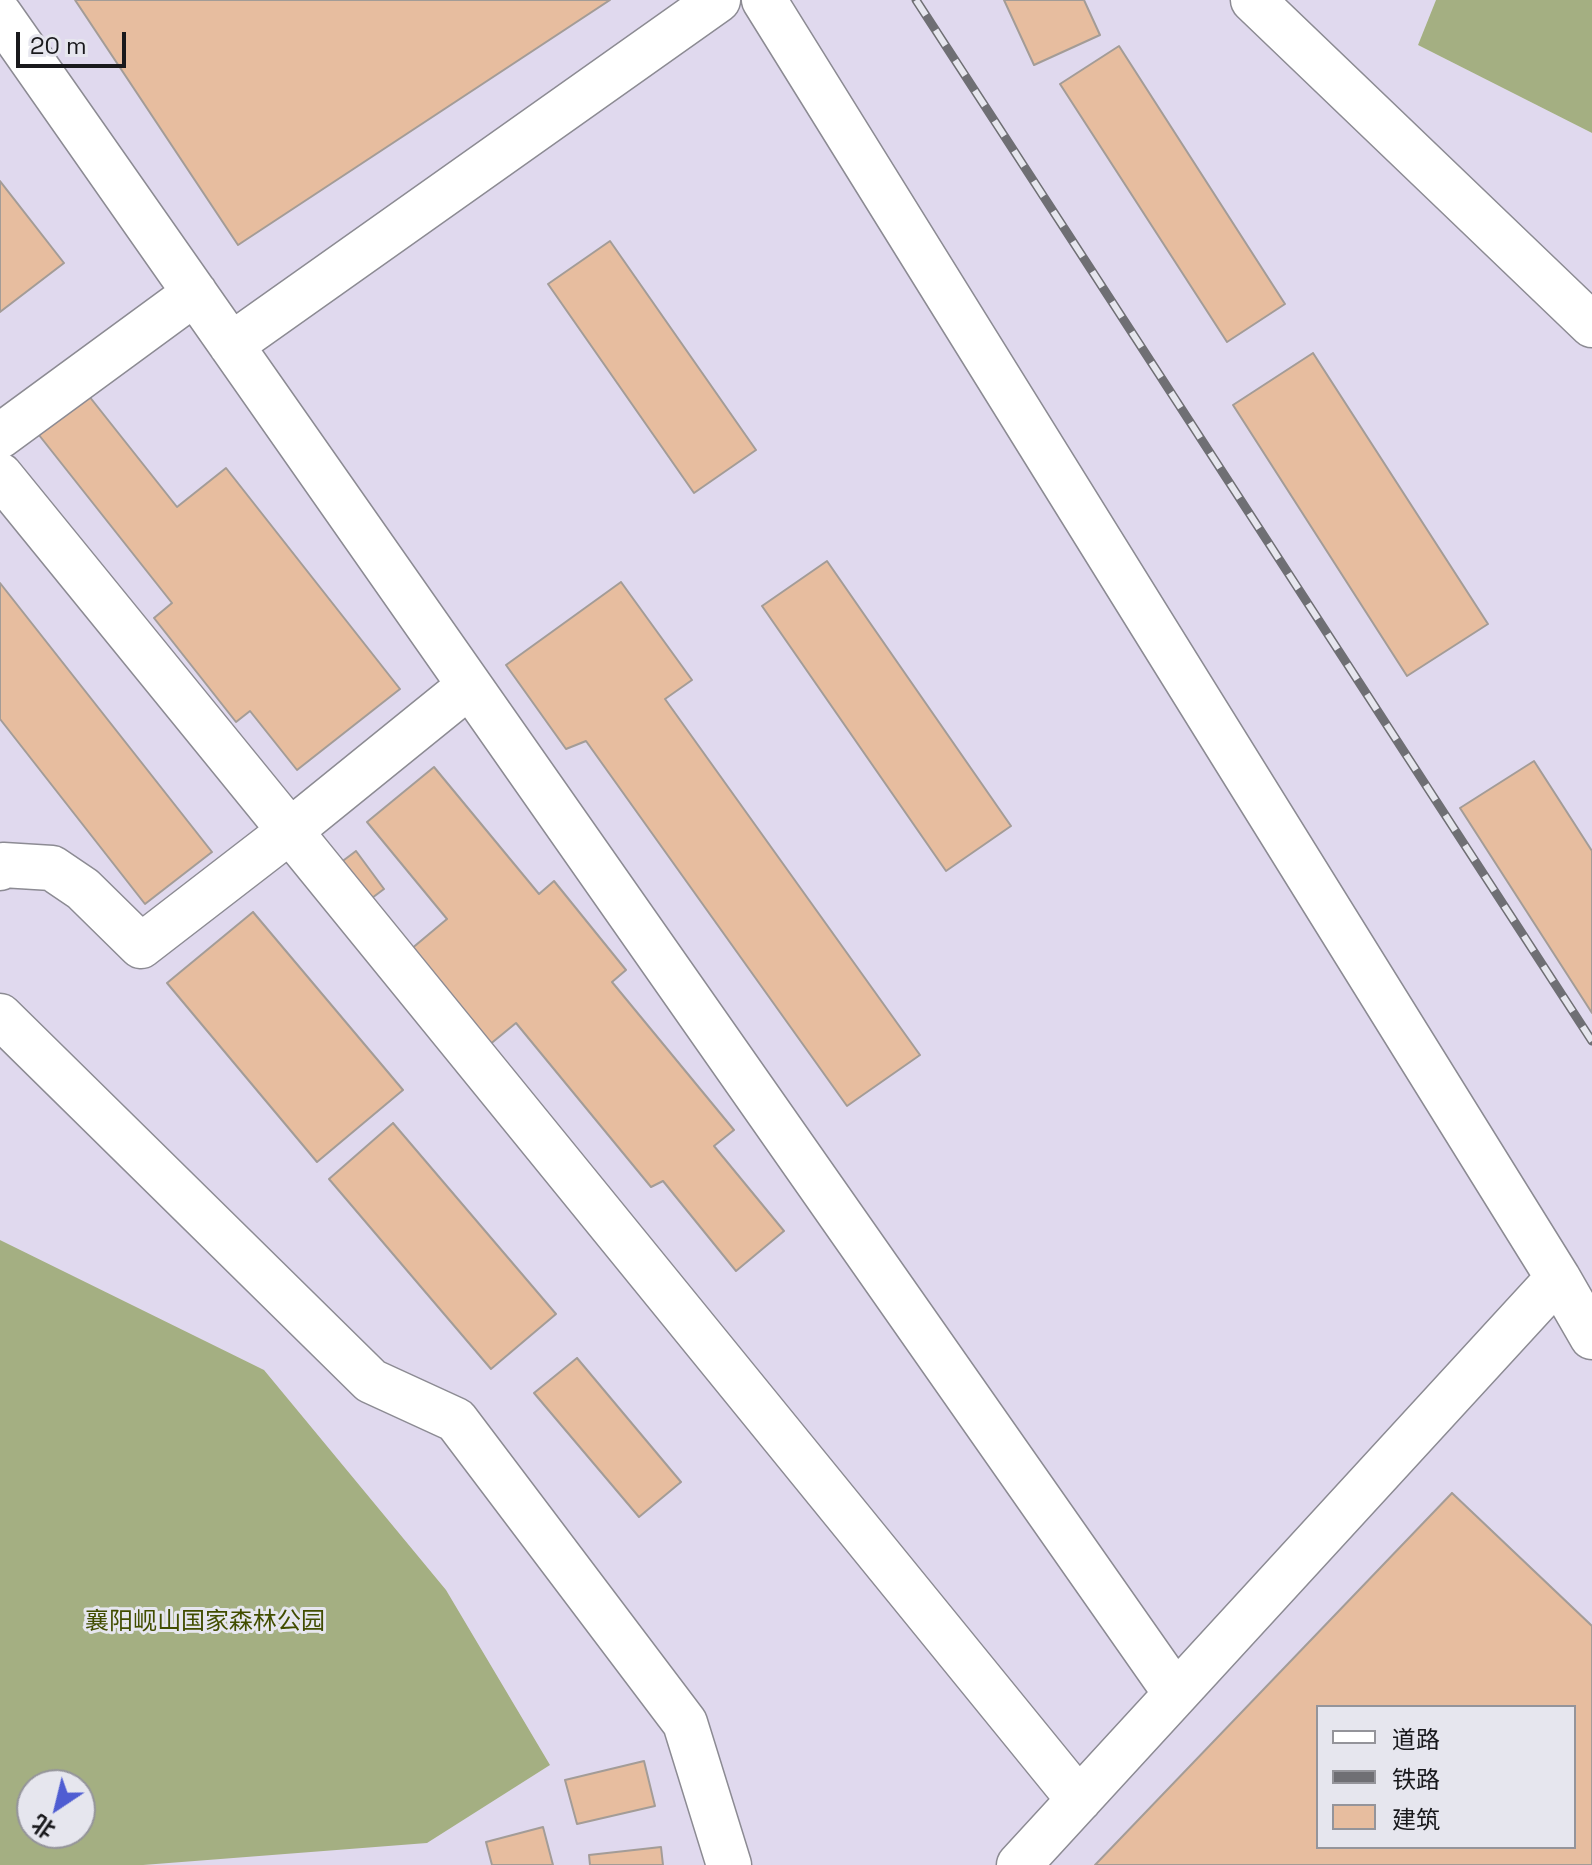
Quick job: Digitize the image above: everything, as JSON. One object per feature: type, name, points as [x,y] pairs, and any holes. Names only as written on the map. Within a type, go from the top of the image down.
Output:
[{"type":"lane","points":[[231,345],[718,0]]},
{"type":"lane","points":[[764,0],[1592,1337]]},
{"type":"lane","points":[[1253,0],[1592,325]]},
{"type":"lane","points":[[0,15],[1176,1694]]},
{"type":"lane","points":[[0,436],[195,293]]},
{"type":"lane","points":[[0,475],[1079,1800]]},
{"type":"lane","points":[[0,868],[3,865],[52,868],[83,889],[141,946],[290,831],[469,686]]},
{"type":"lane","points":[[0,1016],[371,1381],[456,1420],[685,1723],[729,1865]]},
{"type":"lane","points":[[1019,1865],[1558,1278]]},
{"type":"shaded area","points":[[0,0],[1436,0],[1418,45],[1592,133],[1592,1865],[143,1865],[264,1371],[0,1240]]},
{"type":"green space","points":[[1436,0],[1592,0],[1592,133],[1418,45]]},
{"type":"green space","name":"襄阳岘山国家森林公园","points":[[0,1240],[264,1370],[446,1590],[550,1765],[427,1843],[143,1865],[0,1865]]},
{"type":"building","points":[[75,0],[610,0],[238,245]]},
{"type":"building","points":[[1004,0],[1084,0],[1100,35],[1034,65]]},
{"type":"building","points":[[1119,46],[1285,304],[1227,342],[1060,84]]},
{"type":"building","points":[[0,181],[64,263],[0,312]]},
{"type":"building","points":[[610,241],[756,450],[694,493],[548,284]]},
{"type":"building","points":[[1313,353],[1488,624],[1407,676],[1233,405]]},
{"type":"building","points":[[85,391],[177,507],[226,468],[400,689],[297,770],[250,711],[236,722],[154,618],[172,603],[35,430]]},
{"type":"building","points":[[827,561],[1011,826],[946,871],[762,606]]},
{"type":"building","points":[[621,582],[692,680],[665,699],[920,1055],[847,1106],[586,741],[566,749],[506,665]]},
{"type":"building","points":[[0,583],[212,852],[145,904],[0,719]]},
{"type":"building","points":[[1534,761],[1592,851],[1592,1013],[1460,808]]},
{"type":"building","points":[[434,767],[539,894],[554,881],[626,970],[612,982],[734,1130],[714,1146],[784,1231],[736,1271],[663,1181],[651,1187],[516,1023],[483,1050],[404,955],[447,919],[367,822]]},
{"type":"building","points":[[356,851],[384,889],[360,907],[332,869]]},
{"type":"building","points":[[253,912],[403,1090],[317,1162],[167,983]]},
{"type":"building","points":[[393,1123],[556,1314],[491,1369],[329,1179]]},
{"type":"building","points":[[577,1358],[681,1482],[639,1517],[534,1393]]},
{"type":"building","points":[[1452,1493],[1592,1626],[1592,1865],[1095,1865]]},
{"type":"building","points":[[644,1761],[655,1806],[577,1824],[565,1780]]},
{"type":"building","points":[[543,1827],[553,1865],[492,1865],[486,1842]]},
{"type":"building","points":[[661,1847],[663,1865],[590,1865],[589,1855]]},
{"type":"railway","points":[[916,0],[1592,1041]]}]
